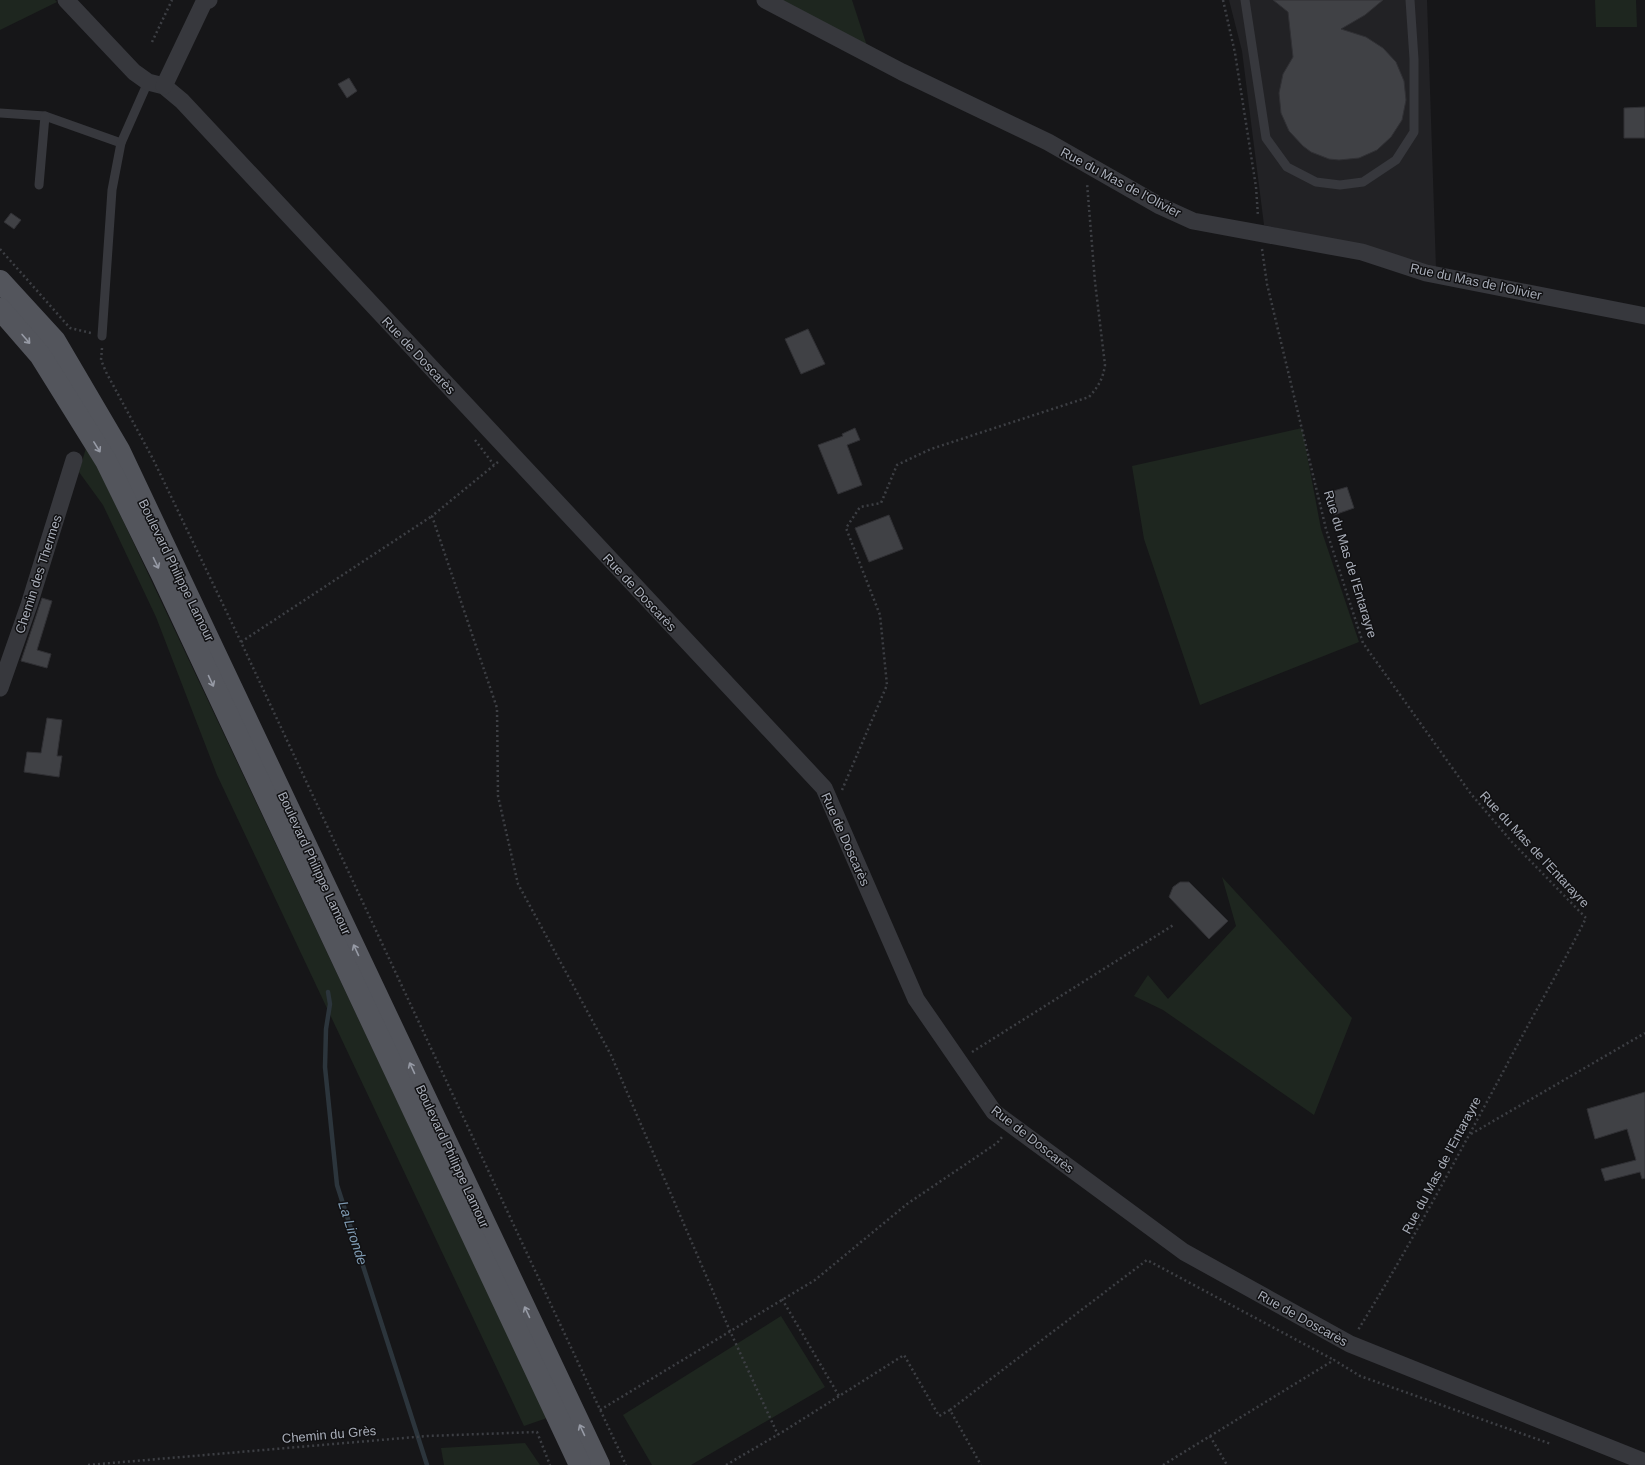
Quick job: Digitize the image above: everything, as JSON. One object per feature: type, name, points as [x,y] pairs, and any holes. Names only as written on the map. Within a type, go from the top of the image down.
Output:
[{"type":"main road","name":"Boulevard Philippe Lamour","points":[[0,281],[55,341],[119,450],[599,1465]]},
{"type":"main road","name":"Boulevard Philippe Lamour","points":[[0,309],[40,355],[106,461],[165,582],[580,1465]]},
{"type":"street","name":"Rue de Doscarès","points":[[66,0],[134,72],[182,101],[824,788],[916,999],[994,1112],[1184,1252],[1350,1344],[1645,1462]]},
{"type":"street","points":[[156,84],[204,2],[209,0]]},
{"type":"street","name":"Rue du Mas de l'Olivier","points":[[765,0],[902,72],[1048,142],[1084,165],[1160,206],[1193,220],[1362,252],[1426,273],[1645,316]]},
{"type":"street","name":"Chemin des Thermes","points":[[0,688],[31,598],[74,460]]},
{"type":"lane","points":[[1245,0],[1266,138],[1287,167],[1316,182],[1340,185],[1363,182],[1396,160],[1414,132],[1414,59],[1410,0]]},
{"type":"lane","points":[[102,336],[112,190],[121,143],[156,84]]},
{"type":"lane","points":[[0,113],[45,116],[121,143]]},
{"type":"lane","points":[[39,185],[45,116]]},
{"type":"path","points":[[152,42],[172,0]]},
{"type":"path","points":[[1223,0],[1230,26],[1236,60],[1256,188],[1259,232]]},
{"type":"path","points":[[834,810],[887,685],[880,615],[846,528],[860,507],[881,503],[897,465],[932,449],[1089,397],[1103,378],[1105,365],[1084,165]]},
{"type":"path","name":"Rue du Mas de l'Entarayre","points":[[1259,232],[1267,284],[1326,528],[1363,643],[1471,794],[1512,842],[1586,918],[1560,971],[1393,1274],[1350,1344]]},
{"type":"path","points":[[0,249],[70,328],[102,336],[101,360],[106,372],[153,459],[241,642],[626,1465]]},
{"type":"path","points":[[241,642],[432,516],[500,460]]},
{"type":"path","points":[[432,516],[497,708],[498,796],[518,884],[611,1056],[730,1331],[778,1435]]},
{"type":"path","points":[[965,1056],[1175,924]]},
{"type":"path","points":[[1469,1135],[1645,1033]]},
{"type":"path","points":[[600,1410],[815,1280],[907,1204],[997,1143],[1012,1126]]},
{"type":"path","points":[[726,1465],[778,1435],[904,1355],[939,1416],[950,1410],[1147,1260],[1334,1360],[1360,1376],[1553,1444]]},
{"type":"path","points":[[782,1299],[839,1396]]},
{"type":"path","points":[[1163,1465],[1334,1360]]},
{"type":"path","points":[[950,1410],[981,1465]]},
{"type":"path","name":"Chemin du Grès","points":[[88,1465],[427,1436],[537,1432],[550,1465]]},
{"type":"path","points":[[1210,1436],[1227,1465]]},
{"type":"shaded area","points":[[0,0],[55,0],[57,2],[0,30]]},
{"type":"shaded area","points":[[777,0],[852,0],[868,49]]},
{"type":"shaded area","points":[[1229,0],[1427,0],[1436,268],[1264,225],[1242,51]]},
{"type":"shaded area","points":[[1595,0],[1636,0],[1637,27],[1596,27]]},
{"type":"shaded area","points":[[1302,428],[1321,529],[1359,642],[1200,705],[1144,539],[1132,466]]},
{"type":"shaded area","points":[[86,448],[100,472],[547,1418],[524,1426],[217,775],[156,617],[103,505],[79,472]]},
{"type":"shaded area","points":[[1222,877],[1352,1018],[1314,1115],[1163,1010],[1134,996],[1148,975],[1168,999],[1236,926]]},
{"type":"shaded area","points":[[781,1316],[825,1387],[691,1465],[652,1465],[623,1415]]},
{"type":"shaded area","points":[[525,1443],[540,1465],[444,1465],[441,1448]]},
{"type":"building","points":[[1273,0],[1383,0],[1365,15],[1341,29],[1366,37],[1383,48],[1396,62],[1404,81],[1406,100],[1402,120],[1391,137],[1377,150],[1359,158],[1339,160],[1329,159],[1311,152],[1289,131],[1281,113],[1279,93],[1283,74],[1293,57],[1288,12]]},
{"type":"building","points":[[349,78],[357,91],[347,98],[338,84]]},
{"type":"building","points":[[1645,107],[1645,138],[1624,138],[1624,108]]},
{"type":"building","points":[[11,213],[21,220],[14,229],[4,222]]},
{"type":"building","points":[[808,329],[825,364],[801,374],[785,339]]},
{"type":"building","points":[[855,428],[860,440],[847,445],[862,485],[838,494],[818,445],[843,436],[842,434]]},
{"type":"building","points":[[1347,487],[1354,508],[1334,515],[1327,493]]},
{"type":"building","points":[[889,515],[903,549],[869,562],[855,528]]},
{"type":"building","points":[[42,598],[52,601],[37,650],[51,654],[47,668],[21,661]]},
{"type":"building","points":[[47,718],[62,720],[57,756],[62,756],[59,777],[24,772],[27,752],[41,753]]},
{"type":"building","points":[[1180,882],[1189,882],[1228,921],[1209,939],[1169,897],[1173,887]]},
{"type":"building","points":[[1645,1092],[1645,1178],[1642,1179],[1640,1172],[1605,1181],[1601,1169],[1636,1160],[1627,1129],[1595,1139],[1587,1109]]},
{"type":"waterway","name":"La Lironde","points":[[328,992],[330,1004],[326,1029],[325,1067],[337,1185],[427,1465]]}]
